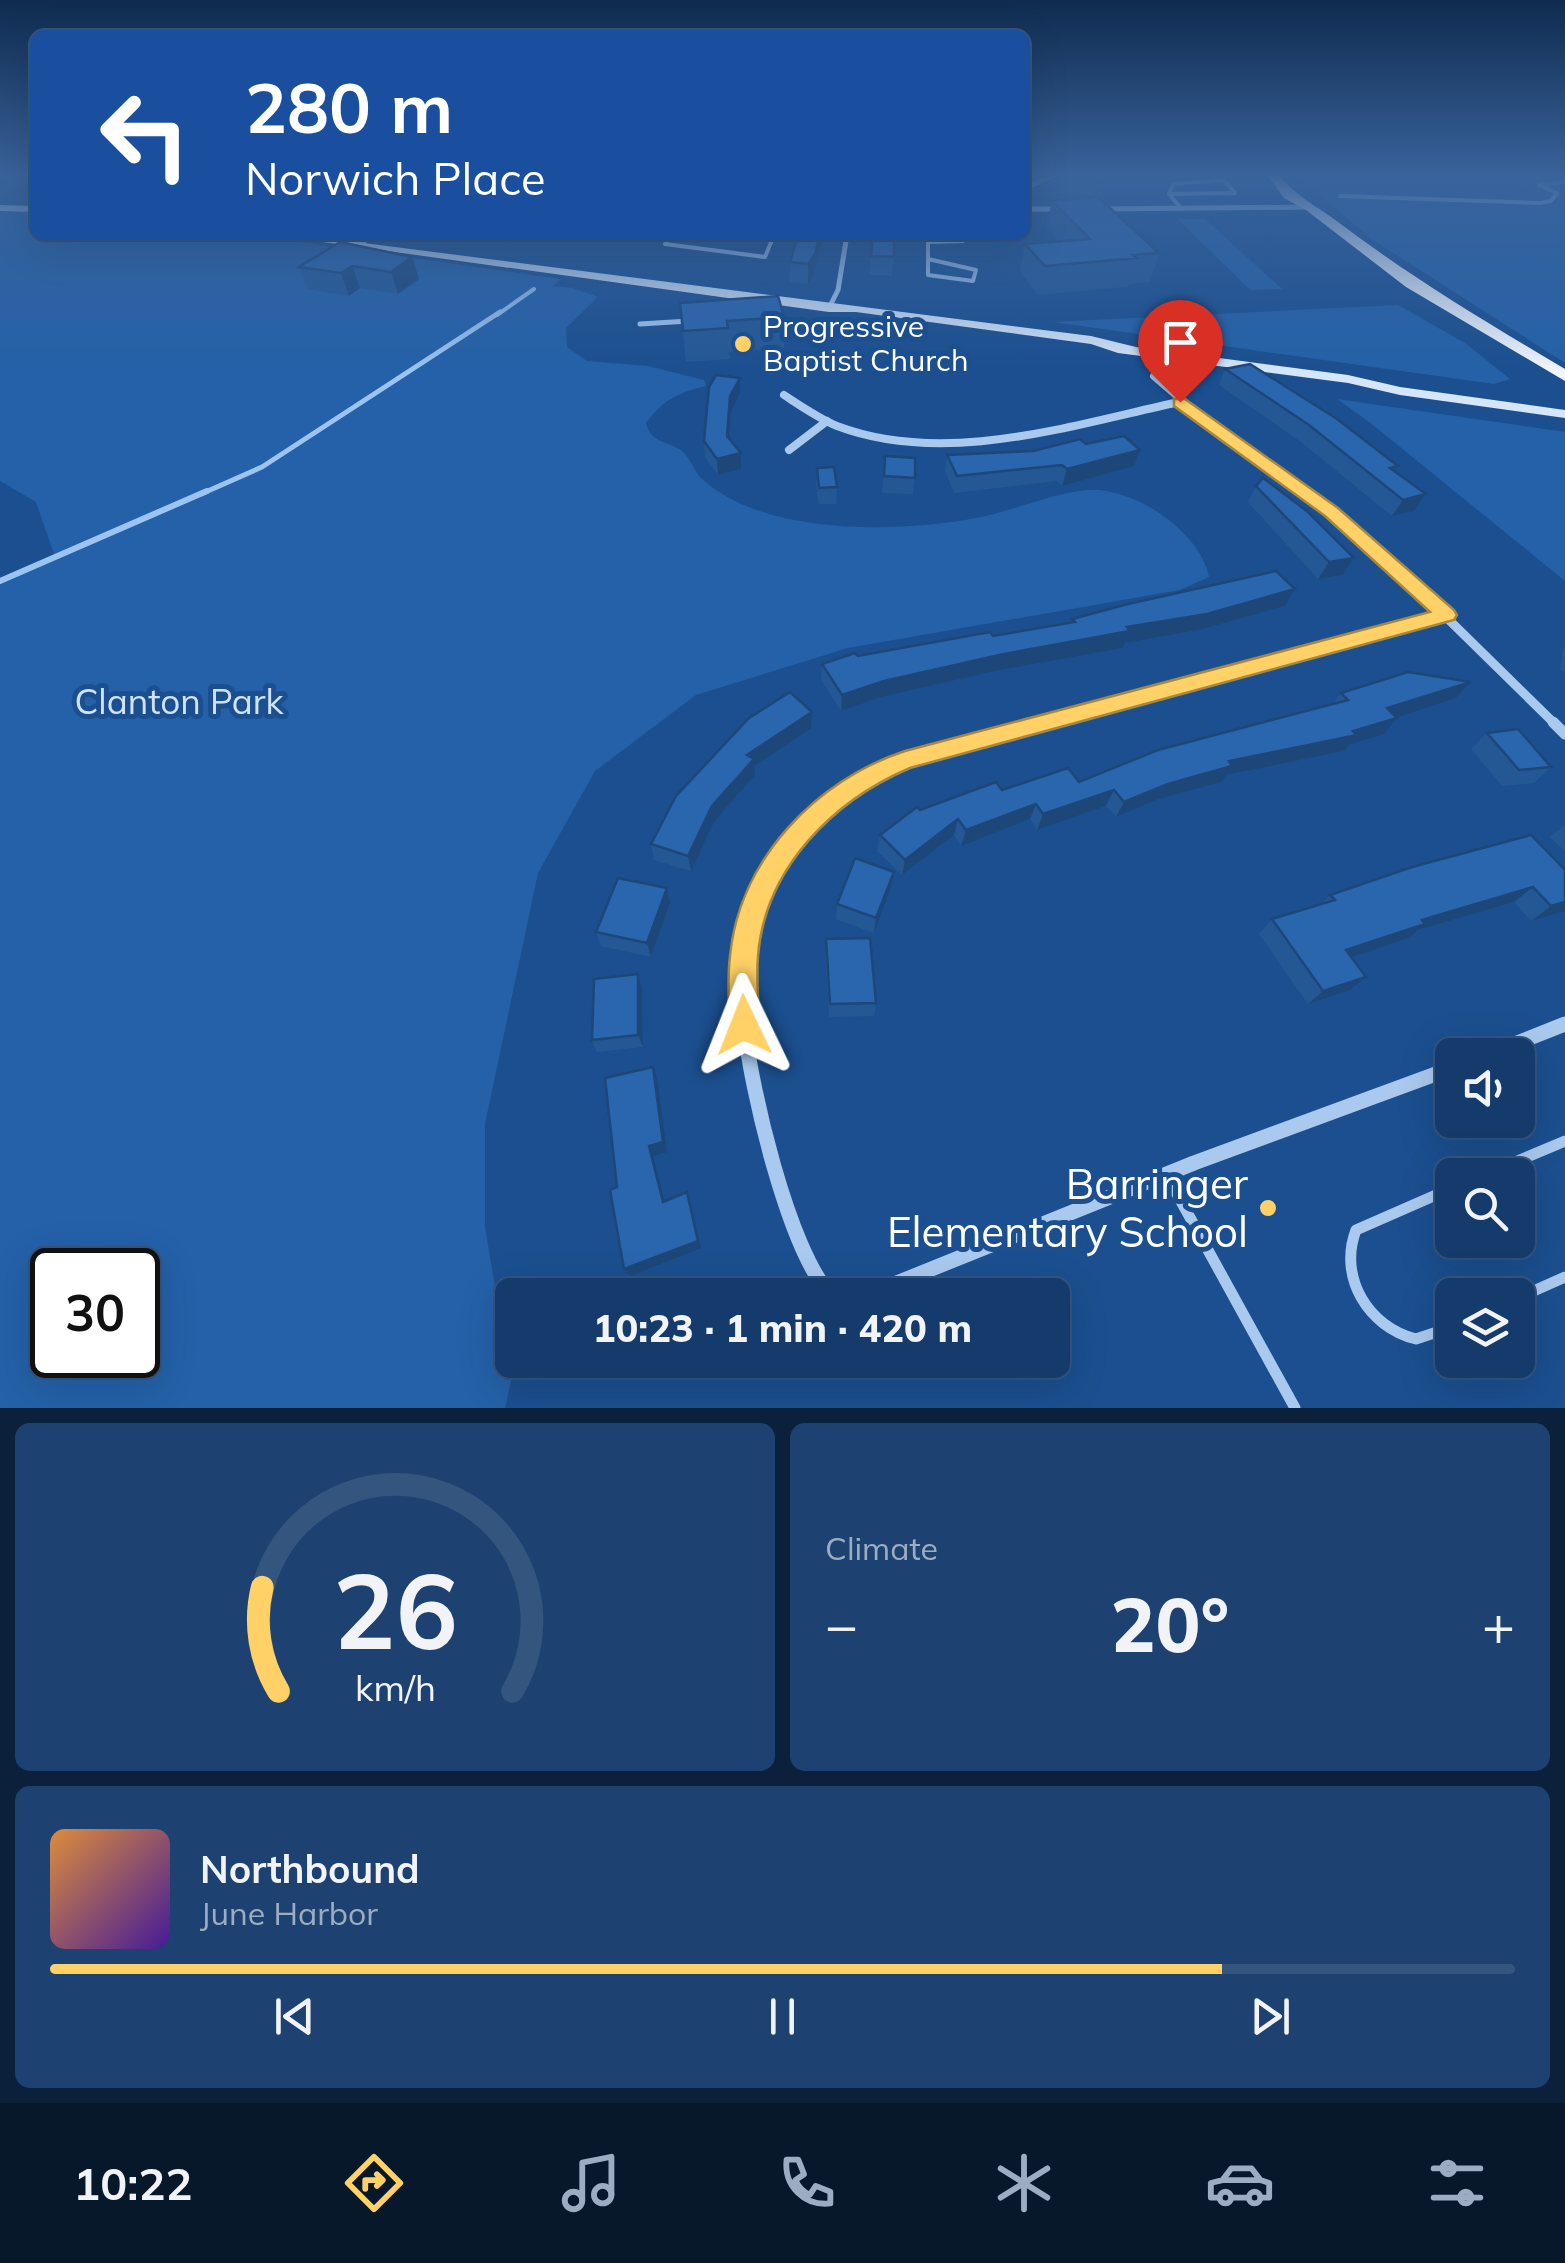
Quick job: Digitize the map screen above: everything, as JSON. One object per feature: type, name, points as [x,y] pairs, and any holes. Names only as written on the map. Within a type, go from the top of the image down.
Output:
[{"type":"main road","points":[[369,241],[1088,349],[1132,350],[1348,378],[1401,380],[1565,403]]},
{"type":"main road","points":[[1352,241],[1565,389]]},
{"type":"main road","points":[[1449,307],[1565,376]]},
{"type":"main road","points":[[1348,378],[1400,391],[1565,414]]},
{"type":"street","points":[[829,308],[838,290],[846,241]]},
{"type":"street","points":[[1154,376],[1180,402],[1332,512],[1446,615],[1565,734]]},
{"type":"street","points":[[784,395],[845,428],[948,441],[1180,402]]},
{"type":"street","points":[[790,450],[827,421]]},
{"type":"street","points":[[816,1278],[802,1253],[746,1049],[742,1002],[744,954],[754,911],[770,873],[810,819],[838,794],[905,760],[1446,615]]},
{"type":"street","points":[[1530,1038],[1565,1024]]},
{"type":"street","points":[[909,1278],[1166,1174],[1435,1074]]},
{"type":"lane","points":[[667,241],[665,244],[765,257],[772,241]]},
{"type":"lane","points":[[928,260],[969,266],[976,270],[973,281],[928,275],[928,260],[928,242],[964,241]]},
{"type":"lane","points":[[740,308],[750,297]]},
{"type":"lane","points":[[640,324],[690,321]]},
{"type":"lane","points":[[1526,1158],[1565,1142]]},
{"type":"lane","points":[[1166,1174],[1295,1408]]},
{"type":"lane","points":[[1435,1195],[1356,1230],[1349,1252],[1362,1298],[1384,1327],[1410,1339],[1422,1340],[1435,1334]]},
{"type":"lane","points":[[1535,1290],[1565,1277]]},
{"type":"green space","name":"Clanton Park","points":[[0,241],[291,241],[561,279],[553,286],[598,297],[566,328],[567,347],[587,361],[648,366],[704,380],[706,386],[672,398],[646,423],[653,436],[680,450],[702,479],[729,498],[796,520],[871,527],[944,523],[1073,492],[1105,491],[1144,504],[1179,529],[1203,560],[1209,577],[1180,590],[848,648],[696,695],[595,771],[538,873],[485,1124],[485,1227],[495,1286],[495,1378],[511,1381],[505,1408],[0,1408],[0,578],[55,557],[36,502],[0,481]]},
{"type":"green space","points":[[1200,241],[1229,241],[1282,289],[1250,290]]},
{"type":"green space","points":[[1374,241],[1565,241],[1565,363]]},
{"type":"green space","points":[[1398,305],[1465,343],[1510,379],[1494,384],[1053,322]]},
{"type":"green space","points":[[1337,399],[1565,432],[1565,581],[1368,421]]},
{"type":"building","points":[[796,241],[818,241],[808,264],[790,262]]},
{"type":"building","points":[[872,241],[894,241],[894,257],[871,256]]},
{"type":"building","points":[[1146,241],[1159,253],[1045,266],[1025,244]]},
{"type":"building","points":[[340,242],[412,257],[391,272],[352,266],[341,273],[299,267]]},
{"type":"building","points":[[778,296],[784,317],[727,321],[728,328],[683,331],[680,303]]},
{"type":"building","points":[[1250,364],[1337,419],[1398,466],[1390,468],[1426,494],[1403,500],[1309,425],[1225,369]]},
{"type":"building","points":[[716,375],[740,378],[730,396],[727,436],[741,453],[717,459],[704,441],[709,387]]},
{"type":"building","points":[[1124,436],[1140,450],[1067,469],[1062,465],[957,476],[947,455],[1033,451],[1080,439],[1086,444]]},
{"type":"building","points":[[885,456],[915,458],[915,478],[884,476]]},
{"type":"building","points":[[834,467],[837,487],[819,488],[817,468]]},
{"type":"building","points":[[1263,478],[1308,512],[1354,558],[1329,562],[1256,486]]},
{"type":"building","points":[[1276,571],[1295,589],[1207,614],[1004,654],[884,681],[842,695],[822,664],[855,653],[858,656],[990,632],[993,636],[1075,622],[1072,619],[1128,604]]},
{"type":"building","points":[[1408,672],[1471,682],[1387,708],[1397,718],[1353,731],[1357,735],[1229,761],[1232,766],[1168,784],[1124,802],[1114,790],[1043,814],[1036,804],[966,830],[958,819],[905,860],[880,835],[917,807],[920,810],[996,782],[1002,790],[1068,768],[1079,782],[1158,750],[1348,700],[1341,693]]},
{"type":"building","points":[[790,692],[812,712],[747,755],[754,759],[712,806],[688,856],[651,844],[676,796],[749,718]]},
{"type":"building","points":[[1518,729],[1551,767],[1519,770],[1487,733]]},
{"type":"building","points":[[1531,835],[1565,870],[1565,902],[1551,906],[1533,887],[1422,920],[1425,924],[1346,950],[1366,977],[1323,991],[1272,919],[1335,900],[1330,895],[1412,867]]},
{"type":"building","points":[[855,858],[894,872],[876,918],[837,904]]},
{"type":"building","points":[[618,878],[667,888],[647,943],[596,932]]},
{"type":"building","points":[[870,938],[876,1003],[830,1004],[826,939]]},
{"type":"building","points":[[638,974],[638,1035],[592,1040],[594,979]]},
{"type":"building","points":[[653,1067],[663,1142],[649,1146],[663,1202],[687,1192],[698,1241],[624,1269],[610,1190],[617,1187],[605,1078]]},
{"type":"waterway","points":[[497,315],[534,289]]},
{"type":"waterway","points":[[201,494],[262,467],[500,312]]},
{"type":"waterway","points":[[0,581],[207,491]]},
{"type":"place","name":"Progressive Baptist Church","points":[[743,344]]},
{"type":"place","name":"Barringer Elementary School","points":[[1268,1208]]},
{"type":"route","points":[[744,1025],[744,954],[754,911],[770,873],[810,819],[838,794],[870,775],[905,760],[1446,615],[1332,512],[1180,402]]}]
